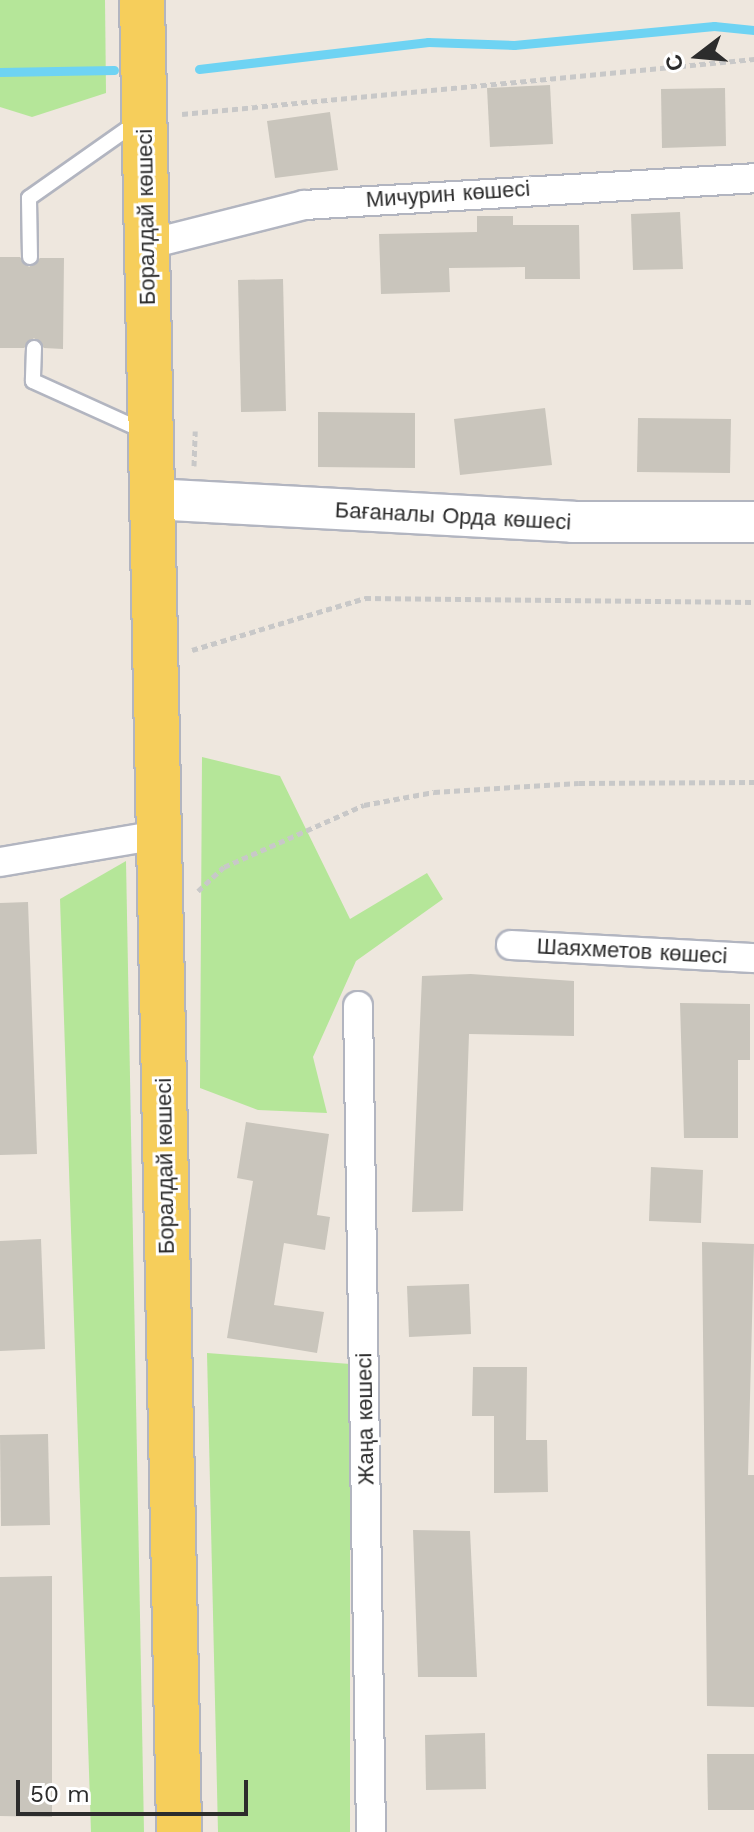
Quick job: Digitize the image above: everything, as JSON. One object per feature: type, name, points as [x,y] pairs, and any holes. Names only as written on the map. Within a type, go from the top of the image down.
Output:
[{"type":"main road","name":"Боралдай көшесі","points":[[142,0],[150,434],[172,501],[158,835],[179,1832]]},
{"type":"street","name":"Мичурин көшесі","points":[[146,245],[304,205],[754,178]]},
{"type":"street","name":"Бағаналы Орда көшесі","points":[[172,501],[573,522],[754,522]]},
{"type":"street","points":[[0,862],[158,835]]},
{"type":"street","name":"Шаяхметов көшесі","points":[[511,945],[754,958]]},
{"type":"street","name":"Жаңа көшесі","points":[[358,1006],[371,1832]]},
{"type":"lane","points":[[30,257],[29,198],[144,117]]},
{"type":"lane","points":[[34,348],[33,381],[150,434]]},
{"type":"path","points":[[144,117],[754,59]]},
{"type":"path","points":[[172,501],[195,431]]},
{"type":"path","points":[[191,651],[277,618],[365,598],[754,602]]},
{"type":"path","points":[[191,636],[191,666]]},
{"type":"path","points":[[191,883],[191,898],[224,867],[364,805],[434,792],[754,782]]},
{"type":"green space","points":[[0,0],[105,0],[106,93],[32,117],[0,107]]},
{"type":"green space","points":[[202,757],[280,776],[350,919],[427,873],[443,899],[356,961],[313,1057],[327,1113],[258,1110],[200,1088]]},
{"type":"green space","points":[[126,861],[144,1832],[91,1832],[60,899]]},
{"type":"green space","points":[[207,1353],[350,1364],[350,1832],[218,1832]]},
{"type":"building","points":[[550,85],[553,144],[490,147],[487,88]]},
{"type":"building","points":[[725,88],[726,146],[662,148],[661,89]]},
{"type":"building","points":[[330,112],[338,170],[275,178],[267,121]]},
{"type":"building","points":[[680,212],[683,269],[633,270],[631,214]]},
{"type":"building","points":[[477,216],[513,216],[513,225],[579,225],[580,279],[525,279],[525,267],[449,268],[450,292],[381,294],[379,234],[477,232]]},
{"type":"building","points":[[0,257],[20,257],[29,267],[40,258],[64,258],[63,349],[44,348],[34,338],[24,348],[0,348]]},
{"type":"building","points":[[283,279],[286,411],[241,412],[238,280]]},
{"type":"building","points":[[545,408],[552,465],[460,475],[454,419]]},
{"type":"building","points":[[318,412],[415,413],[415,468],[318,467]]},
{"type":"building","points":[[638,418],[731,419],[730,473],[637,472]]},
{"type":"building","points":[[28,902],[37,1154],[0,1155],[0,903]]},
{"type":"building","points":[[471,974],[574,981],[574,1036],[469,1034],[463,1211],[412,1212],[422,976]]},
{"type":"building","points":[[680,1003],[750,1004],[750,1060],[738,1060],[738,1138],[684,1138]]},
{"type":"building","points":[[246,1122],[329,1134],[317,1215],[330,1217],[325,1250],[284,1243],[274,1305],[324,1312],[317,1353],[227,1338],[253,1181],[237,1178]]},
{"type":"building","points":[[651,1167],[703,1170],[701,1223],[649,1221]]},
{"type":"building","points":[[41,1239],[45,1349],[0,1351],[0,1241]]},
{"type":"building","points":[[702,1242],[754,1244],[748,1475],[754,1475],[754,1707],[707,1706]]},
{"type":"building","points":[[469,1284],[471,1334],[409,1337],[407,1286]]},
{"type":"building","points":[[473,1367],[527,1367],[526,1440],[547,1440],[548,1492],[494,1493],[494,1416],[472,1416]]},
{"type":"building","points":[[48,1434],[50,1525],[1,1526],[0,1435]]},
{"type":"building","points":[[413,1530],[470,1531],[477,1677],[418,1677]]},
{"type":"building","points":[[52,1576],[52,1817],[0,1816],[0,1577]]},
{"type":"building","points":[[485,1733],[486,1789],[426,1790],[425,1735]]},
{"type":"building","points":[[707,1754],[754,1754],[754,1810],[708,1810]]},
{"type":"waterway","points":[[199,69],[428,42],[514,45],[714,26],[754,30]]},
{"type":"waterway","points":[[0,72],[114,70]]}]
